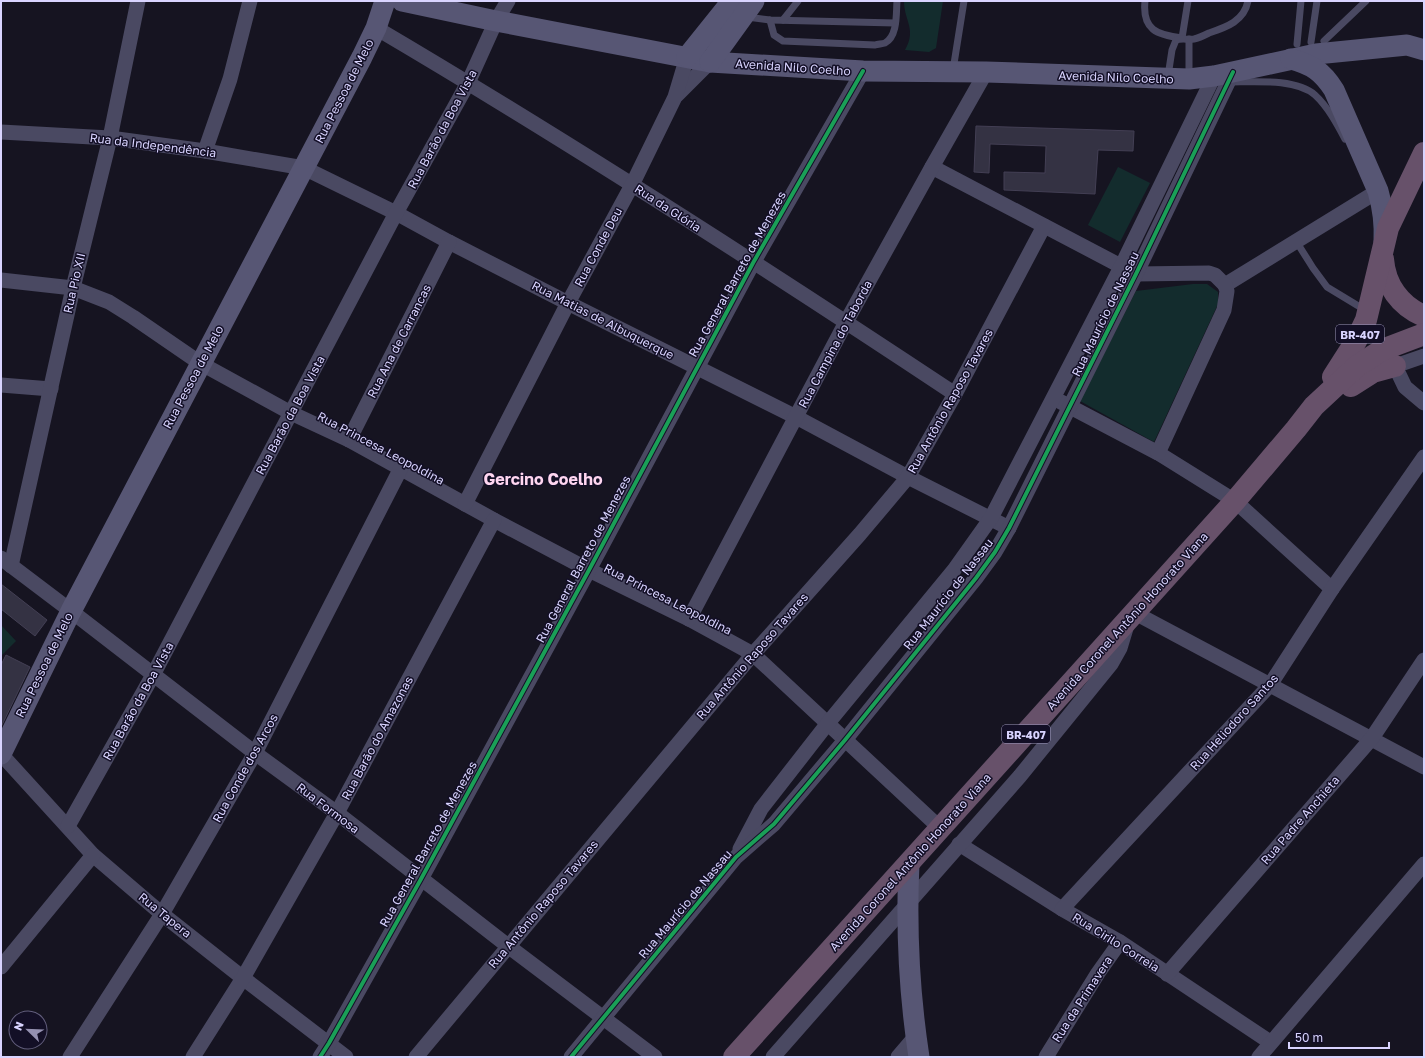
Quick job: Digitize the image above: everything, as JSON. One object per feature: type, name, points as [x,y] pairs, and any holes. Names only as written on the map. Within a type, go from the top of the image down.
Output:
[{"type":"highway","name":"BR-407","points":[[1314,406],[1356,341],[1368,311],[1388,228],[1424,153]]},
{"type":"highway","points":[[1383,252],[1384,269],[1391,288],[1404,304],[1424,316]]},
{"type":"highway","name":"Avenida Coronel Antônio Honorato Viana","points":[[734,1057],[1131,617],[1235,500],[1314,406],[1362,362],[1382,350],[1424,334]]},
{"type":"highway","points":[[1296,429],[1360,380],[1373,372],[1395,366]]},
{"type":"main road","name":"Rua Pessoa de Melo","points":[[1,754],[71,610],[304,168],[376,28],[385,1]]},
{"type":"main road","name":"Avenida Nilo Coelho","points":[[402,1],[496,21],[710,62],[863,71],[952,73],[986,72],[1189,79],[1225,77],[1306,47]]},
{"type":"main road","points":[[687,57],[736,10]]},
{"type":"main road","points":[[710,62],[736,10]]},
{"type":"main road","name":"Avenida Nilo Coelho","points":[[1189,79],[1256,56],[1392,33],[1405,33],[1424,36]]},
{"type":"main road","name":"Avenida Nilo Coelho","points":[[1306,47],[1316,54],[1394,46],[1407,46],[1424,50]]},
{"type":"main road","points":[[1306,47],[1308,65],[1327,78],[1334,90],[1372,192],[1383,208],[1385,224],[1383,252]]},
{"type":"main road","points":[[909,863],[907,904],[908,959],[919,1057]]},
{"type":"street","name":"Rua Pio XII","points":[[6,562],[51,389],[73,288],[110,138],[138,1]]},
{"type":"street","points":[[205,150],[230,79],[250,1]]},
{"type":"street","name":"Rua Barão da Boa Vista","points":[[68,826],[153,675],[396,214],[468,83],[496,21],[508,1]]},
{"type":"street","name":"Rua da Glória","points":[[376,28],[468,83],[632,185],[956,394]]},
{"type":"street","name":"Rua Conde Deu","points":[[465,504],[568,303],[632,185],[675,97],[687,57]]},
{"type":"street","name":"Rua Conde Deu","points":[[675,97],[710,62]]},
{"type":"street","name":"Rua General Barreto de Menezes","points":[[320,1057],[421,879],[589,570],[752,263],[863,71]]},
{"type":"street","name":"Rua Campina do Taborda","points":[[689,619],[846,322],[986,72]]},
{"type":"street","name":"Rua Maurício de Nassau","points":[[736,857],[761,809],[828,723],[954,570],[991,518],[1121,267],[1225,77]]},
{"type":"street","name":"Rua Maurício de Nassau","points":[[571,1057],[736,857],[774,824],[818,770],[845,740],[892,680],[946,616],[995,552],[1009,528],[1136,274],[1225,77]]},
{"type":"street","name":"Rua da Independência","points":[[1,132],[110,138],[205,150],[304,168]]},
{"type":"street","points":[[932,167],[1136,274],[1209,273],[1215,275],[1225,284],[1227,292],[1224,310],[1158,453]]},
{"type":"street","name":"Rua Matias de Albuquerque","points":[[304,168],[568,303],[796,417],[908,477],[1009,528]]},
{"type":"street","points":[[1225,284],[1296,241],[1372,192]]},
{"type":"street","name":"Rua Antônio Raposo Tavares","points":[[416,1057],[753,654],[860,534],[908,477],[956,394],[1044,226]]},
{"type":"street","name":"Rua Ana de Carrancas","points":[[349,440],[448,242]]},
{"type":"street","name":"Rua Princesa Leopoldina","points":[[1,280],[73,288],[109,302],[200,363],[291,413],[349,440],[494,520],[589,570],[689,619],[753,654],[940,828]]},
{"type":"street","points":[[1424,356],[1395,366],[1405,387],[1424,403]]},
{"type":"street","points":[[1,385],[51,389]]},
{"type":"street","points":[[1053,398],[1158,453],[1235,500],[1332,588]]},
{"type":"street","name":"Rua Heliodoro Santos","points":[[1062,909],[1270,685],[1332,588],[1424,458]]},
{"type":"street","name":"Rua Conde dos Arcos","points":[[70,1057],[162,914],[255,753],[401,468]]},
{"type":"street","name":"Rua Barão do Amazonas","points":[[193,1057],[243,978],[337,813],[494,520]]},
{"type":"street","name":"Rua Formosa","points":[[6,562],[71,610],[153,675],[255,753],[337,813],[508,946],[655,1057]]},
{"type":"street","points":[[1131,617],[1270,685],[1424,767]]},
{"type":"street","name":"Avenida Coronel Antônio Honorato Viana","points":[[773,1057],[1020,776],[1112,664],[1120,648],[1131,617]]},
{"type":"street","name":"Rua Padre Anchieta","points":[[1167,974],[1372,738],[1424,660]]},
{"type":"street","points":[[1010,752],[1020,776]]},
{"type":"street","name":"Rua Tapera","points":[[1,754],[93,855],[162,914],[346,1057]]},
{"type":"street","name":"Rua Cirilo Correia","points":[[959,844],[1062,909],[1120,942],[1270,1042]]},
{"type":"street","points":[[1,967],[93,855]]},
{"type":"street","points":[[1259,1057],[1270,1042],[1424,864]]},
{"type":"street","name":"Rua da Primavera","points":[[1046,1057],[1098,973],[1120,942]]},
{"type":"street","points":[[898,1057],[916,1036]]},
{"type":"lane","points":[[783,20],[798,1]]},
{"type":"lane","points":[[770,20],[774,35],[783,42],[875,45],[884,43],[893,34],[897,1]]},
{"type":"lane","points":[[952,73],[964,1]]},
{"type":"lane","points":[[1145,1],[1145,18],[1150,26],[1162,35],[1194,39],[1227,27],[1239,18],[1246,10],[1248,1]]},
{"type":"lane","points":[[1188,1],[1186,38],[1189,79]]},
{"type":"lane","points":[[1300,1],[1306,47]]},
{"type":"lane","points":[[1306,47],[1317,1]]},
{"type":"lane","points":[[1306,47],[1366,1]]},
{"type":"lane","points":[[736,10],[770,20],[895,23]]},
{"type":"lane","points":[[1168,78],[1174,44],[1176,40],[1186,38]]},
{"type":"lane","points":[[1225,77],[1290,84],[1304,88],[1315,95],[1331,115],[1347,144]]},
{"type":"lane","points":[[1296,241],[1327,287],[1368,311]]},
{"type":"green space","points":[[904,1],[943,1],[936,48],[929,52],[905,50],[910,36],[910,31]]},
{"type":"green space","points":[[1118,167],[1150,183],[1120,242],[1088,225]]},
{"type":"green space","points":[[1193,284],[1207,284],[1218,292],[1218,304],[1154,442],[1080,401],[1136,291]]},
{"type":"green space","points":[[1,625],[16,641],[1,656]]},
{"type":"building","points":[[976,126],[1134,131],[1133,151],[1098,150],[1095,194],[1004,190],[1004,172],[1045,173],[1046,146],[990,144],[989,173],[974,172]]},
{"type":"building","points":[[1,584],[47,620],[35,636],[1,609]]},
{"type":"building","points":[[6,655],[30,667],[1,727],[1,665]]},
{"type":"cycle path","points":[[320,1057],[421,879],[589,570],[753,263],[863,71]]},
{"type":"cycle path","points":[[571,1057],[736,857],[774,824],[845,740],[976,578],[995,552],[1009,528],[1136,274],[1233,72]]},
{"type":"district","name":"Gercino Coelho","points":[[543,479]]}]
